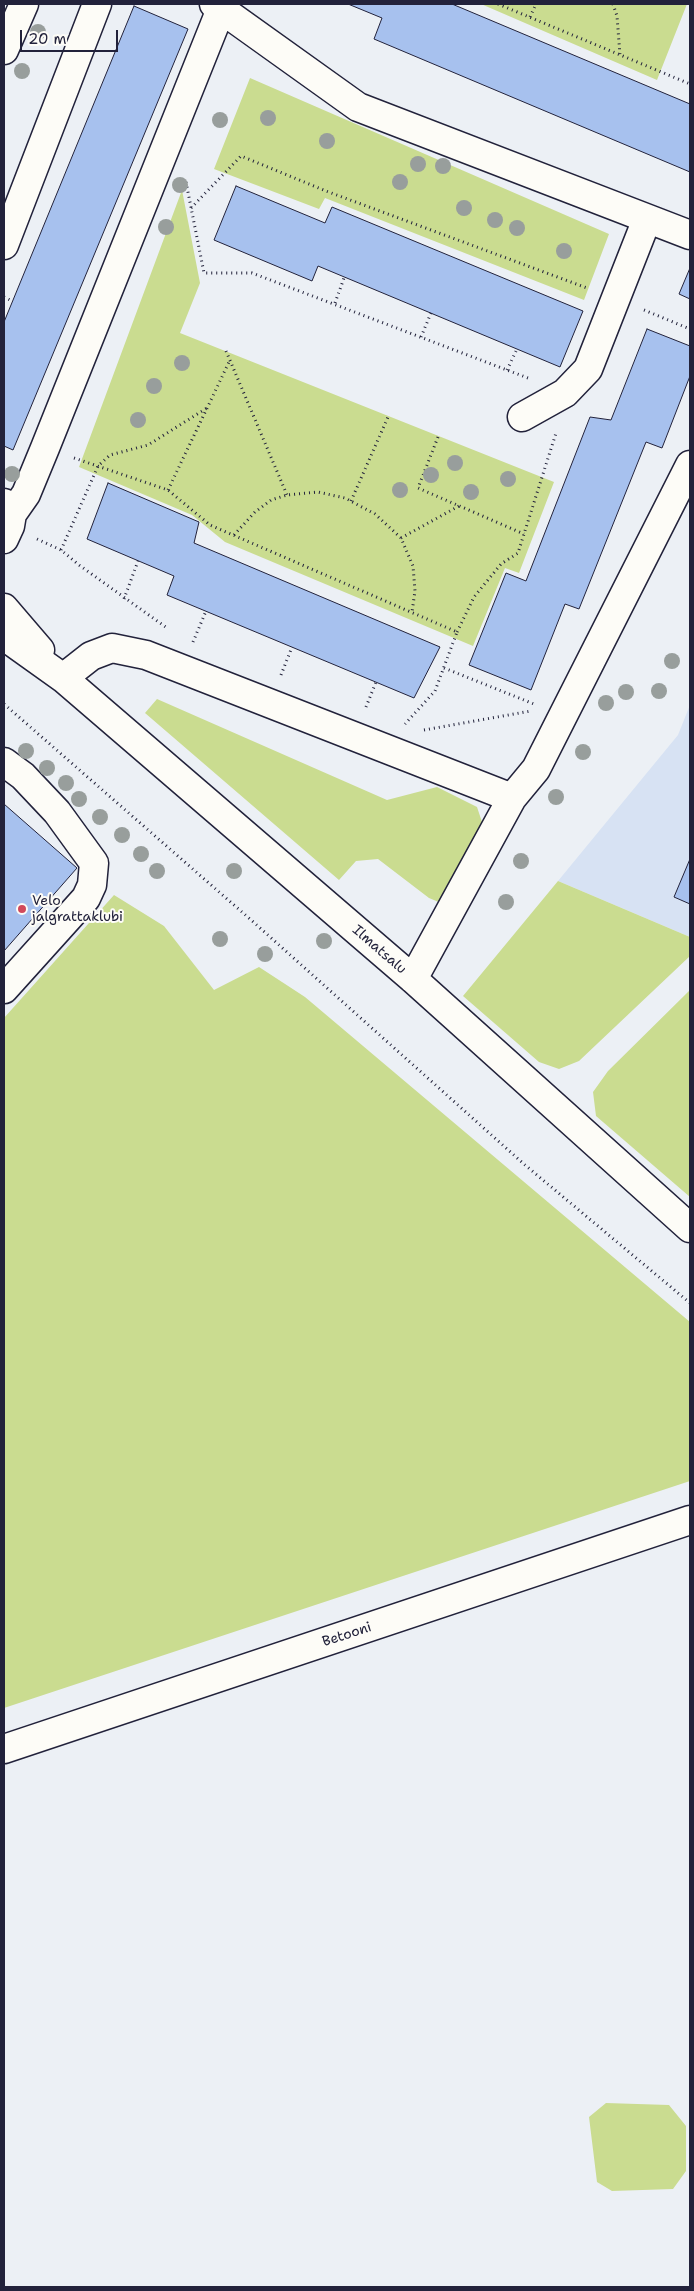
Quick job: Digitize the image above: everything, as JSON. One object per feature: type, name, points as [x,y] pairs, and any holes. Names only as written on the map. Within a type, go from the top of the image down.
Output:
[{"type":"street","points":[[4,50],[24,4]]},
{"type":"street","points":[[4,245],[97,4]]},
{"type":"street","points":[[7,521],[26,494],[46,448],[218,6],[358,107],[690,235]]},
{"type":"street","points":[[522,417],[568,390],[588,369],[647,219]]},
{"type":"street","points":[[413,979],[512,798],[536,769],[557,707],[690,465]]},
{"type":"street","name":"Ilmatsalu","points":[[4,608],[63,678]]},
{"type":"street","name":"Ilmatsalu","points":[[4,636],[63,678],[413,979],[690,1228]]},
{"type":"street","points":[[63,678],[91,656],[112,648],[137,654],[389,741],[512,798]]},
{"type":"street","points":[[4,762],[22,776],[56,812],[94,863],[92,886],[86,898],[4,989]]},
{"type":"street","name":"Betooni","points":[[4,1749],[690,1520]]},
{"type":"path","points":[[498,4],[690,84]]},
{"type":"path","points":[[530,17],[536,4]]},
{"type":"path","points":[[613,4],[617,16],[620,55]]},
{"type":"path","points":[[191,208],[241,156],[326,191],[616,298],[690,329]]},
{"type":"path","points":[[186,180],[204,273],[252,273],[507,370],[568,390],[518,553],[502,564],[474,597],[458,632],[436,691],[389,741]]},
{"type":"path","points":[[335,303],[344,278]]},
{"type":"path","points":[[4,297],[12,301]]},
{"type":"path","points":[[421,337],[432,313]]},
{"type":"path","points":[[507,370],[517,349]]},
{"type":"path","points":[[226,351],[287,495]]},
{"type":"path","points":[[168,490],[230,360]]},
{"type":"path","points":[[61,550],[98,466],[110,456],[148,445],[207,408]]},
{"type":"path","points":[[351,501],[388,417]]},
{"type":"path","points":[[438,437],[418,488],[524,534]]},
{"type":"path","points":[[46,448],[168,490],[210,525],[458,632]]},
{"type":"path","points":[[234,535],[255,512],[271,500],[287,495],[318,492],[351,501],[375,514],[401,538],[413,566],[415,591],[412,612]]},
{"type":"path","points":[[401,538],[460,506]]},
{"type":"path","points":[[7,521],[61,550],[79,566]]},
{"type":"path","points":[[124,598],[138,561]]},
{"type":"path","points":[[192,645],[206,611]]},
{"type":"path","points":[[280,678],[292,648]]},
{"type":"path","points":[[444,668],[557,707]]},
{"type":"path","points":[[364,713],[376,682]]},
{"type":"path","points":[[4,704],[250,919],[525,1165],[690,1303]]},
{"type":"path","points":[[389,741],[557,707]]},
{"type":"shaded area","points":[[690,705],[690,937],[558,881],[678,735]]},
{"type":"green space","points":[[481,4],[687,4],[657,80]]},
{"type":"green space","points":[[250,78],[609,234],[584,300],[325,198],[319,209],[214,169]]},
{"type":"green space","points":[[182,190],[200,283],[180,333],[554,482],[519,573],[505,568],[473,646],[225,542],[192,515],[79,467]]},
{"type":"green space","points":[[157,699],[387,800],[437,787],[477,807],[482,822],[478,839],[441,903],[429,898],[378,859],[356,861],[339,880],[145,713]]},
{"type":"green space","points":[[558,881],[690,937],[690,956],[579,1061],[559,1069],[539,1062],[463,996]]},
{"type":"green space","points":[[114,895],[164,926],[214,990],[259,967],[305,997],[690,1322],[690,1481],[4,1708],[4,1018]]},
{"type":"green space","points":[[690,990],[690,1197],[596,1116],[593,1092],[608,1071]]},
{"type":"green space","points":[[606,2103],[669,2105],[686,2126],[686,2171],[673,2189],[612,2191],[597,2182],[589,2117]]},
{"type":"building","points":[[348,4],[452,4],[690,104],[690,172],[374,39],[382,18]]},
{"type":"building","points":[[134,6],[188,29],[13,450],[4,446],[4,322]]},
{"type":"building","points":[[236,186],[325,223],[332,207],[583,311],[560,367],[318,266],[312,281],[214,240]]},
{"type":"building","points":[[690,268],[690,299],[679,294]]},
{"type":"building","points":[[647,329],[690,346],[690,376],[662,448],[646,442],[579,609],[565,604],[531,690],[469,665],[506,573],[526,581],[590,417],[611,420]]},
{"type":"building","points":[[108,483],[199,522],[194,543],[440,647],[414,698],[167,595],[174,576],[87,539]]},
{"type":"building","name":"Velo jalgrattaklubi","points":[[4,804],[77,868],[4,951]]},
{"type":"building","points":[[690,859],[690,904],[674,897]]},
{"type":"place","name":"Velo jalgrattaklubi","points":[[22,909]]}]
